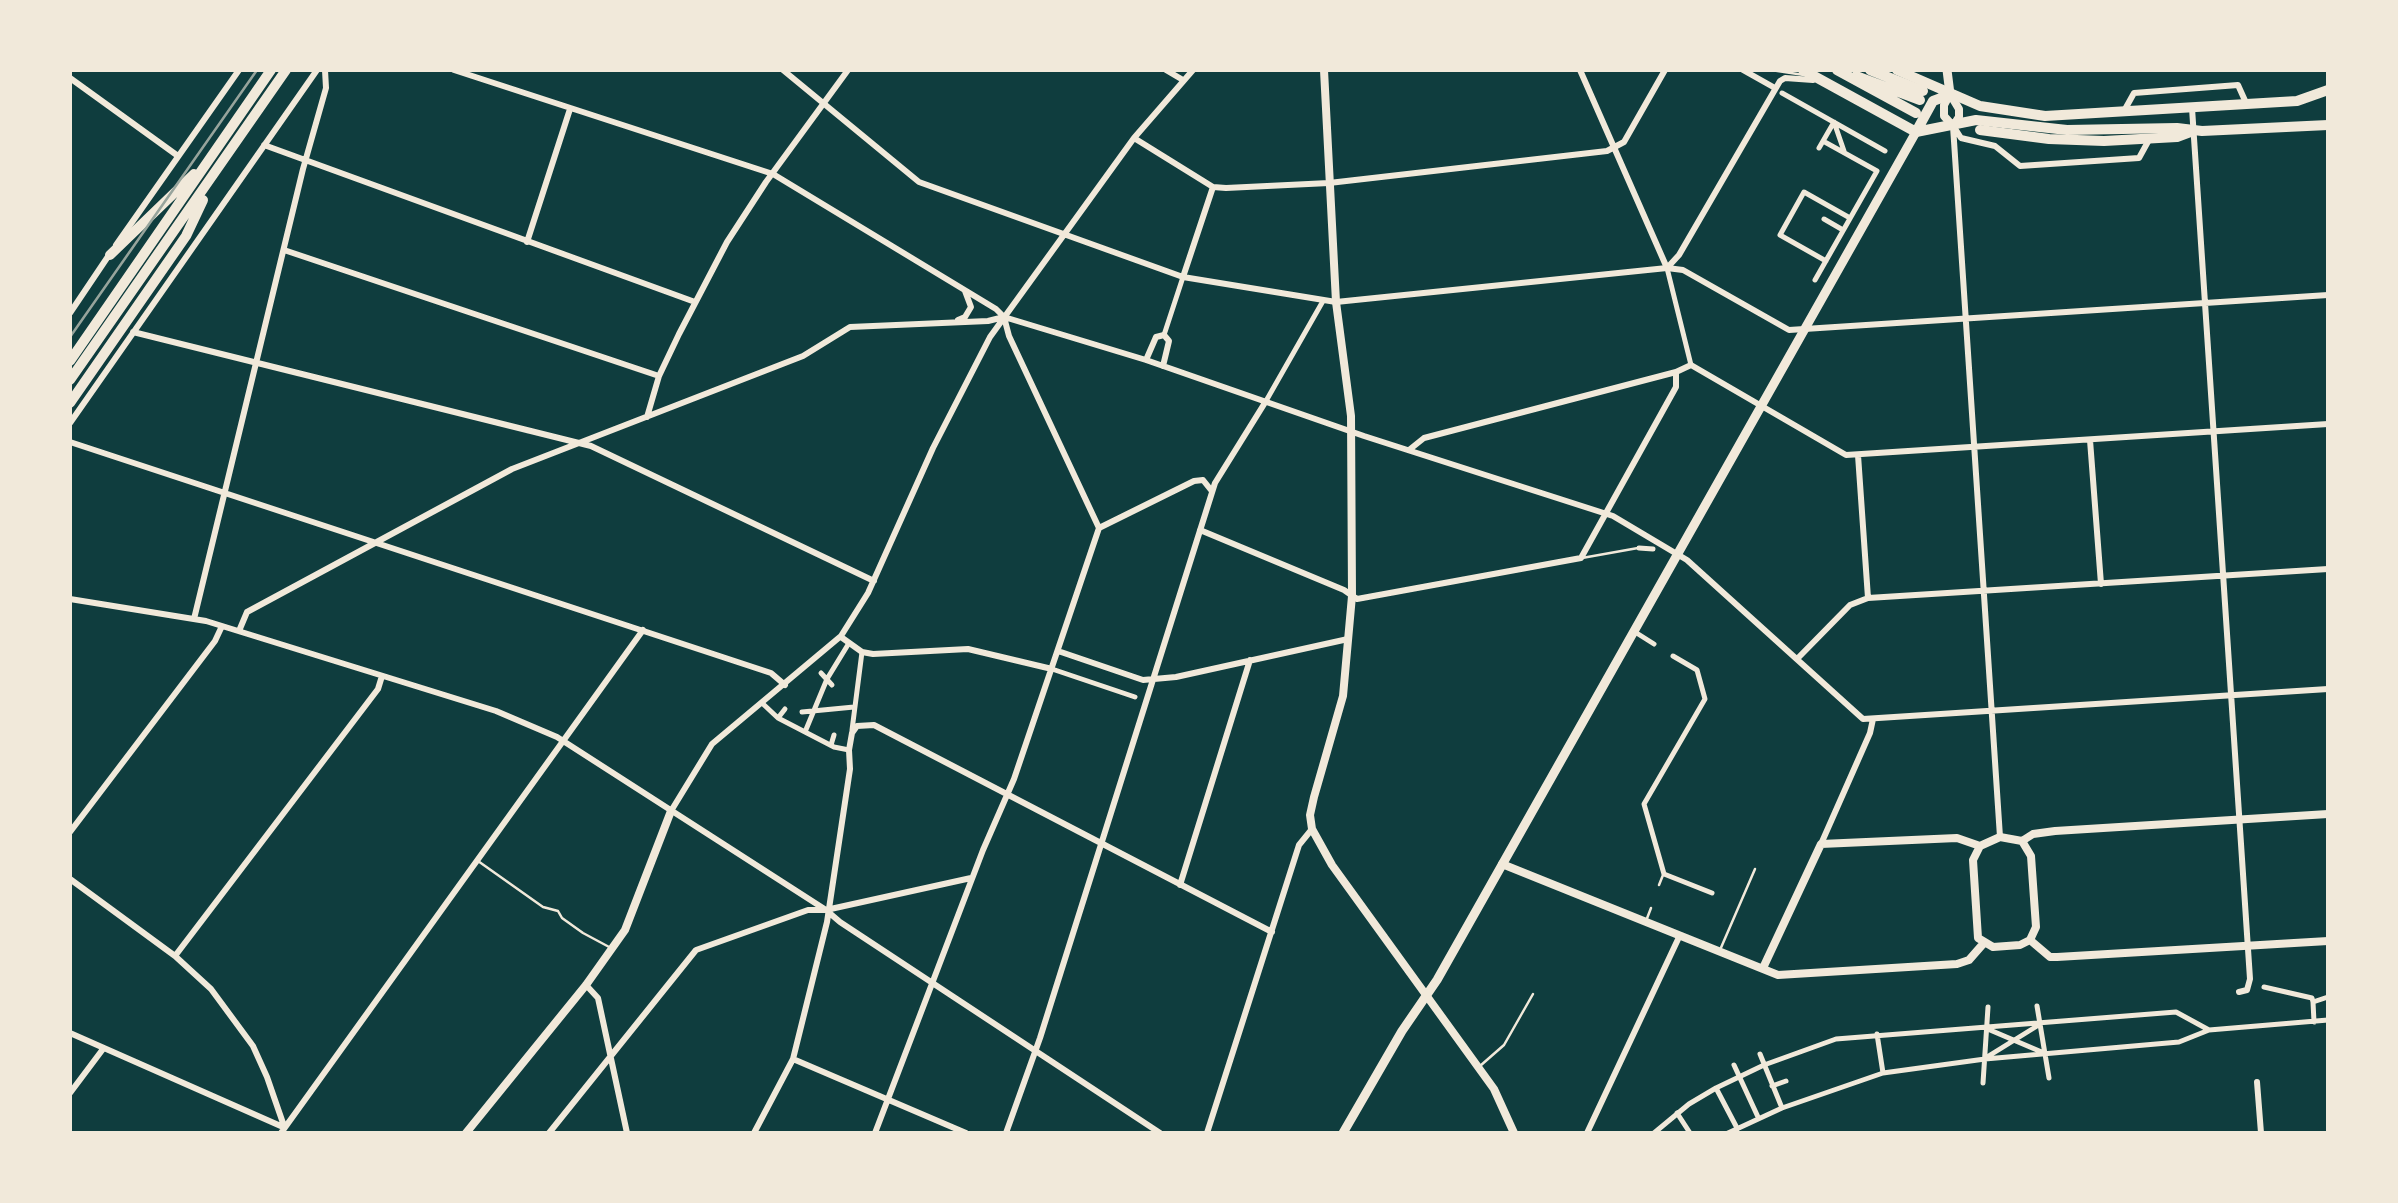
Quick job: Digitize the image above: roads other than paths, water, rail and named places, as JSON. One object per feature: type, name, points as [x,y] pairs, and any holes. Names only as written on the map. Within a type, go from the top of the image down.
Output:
[{"type":"main road","points":[[70,361],[268,70]]},
{"type":"main road","points":[[70,380],[286,70]]},
{"type":"main road","points":[[270,94],[294,70]]},
{"type":"main road","points":[[1839,70],[1922,96],[1870,70]]},
{"type":"main road","points":[[1839,70],[1916,113]]},
{"type":"main road","points":[[1898,70],[1987,108],[2045,116],[2297,101],[2328,90]]},
{"type":"main road","points":[[1948,70],[1950,94]]},
{"type":"main road","points":[[1807,72],[1916,132],[1976,120],[2067,130],[2194,131],[2328,125]]},
{"type":"main road","points":[[1343,1133],[1502,864],[1933,101],[1950,94]]},
{"type":"main road","points":[[1980,130],[2049,139],[2178,137],[2194,131]]},
{"type":"main road","points":[[110,255],[206,164]]},
{"type":"main road","points":[[70,403],[186,236],[216,172]]},
{"type":"main road","points":[[186,236],[191,250]]},
{"type":"main road","points":[[167,264],[181,264]]},
{"type":"street","points":[[71,309],[240,70]]},
{"type":"street","points":[[70,423],[316,70]]},
{"type":"street","points":[[194,619],[326,88],[325,70]]},
{"type":"street","points":[[454,70],[773,174],[1004,317],[1146,360],[1613,516],[1678,555],[1861,718],[2328,689]]},
{"type":"street","points":[[783,70],[919,182],[1183,277],[1336,302],[1667,268],[1682,270],[1789,330],[2328,296]]},
{"type":"street","points":[[648,418],[646,412],[660,376],[727,242],[848,70]]},
{"type":"street","points":[[1166,70],[1183,80]]},
{"type":"street","points":[[466,1133],[612,949],[630,917],[671,811],[702,758],[742,717],[841,636],[868,594],[956,402],[1004,317],[1134,138],[1193,70]]},
{"type":"street","points":[[1324,70],[1336,302],[1352,431],[1352,596],[1341,706],[1314,798],[1312,829],[1332,865],[1500,1098],[1514,1133]]},
{"type":"street","points":[[1580,70],[1667,268],[1690,365],[1846,454],[2328,424]]},
{"type":"street","points":[[1134,138],[1213,187],[1329,183],[1607,152],[1624,142],[1665,70]]},
{"type":"street","points":[[1743,70],[1885,150]]},
{"type":"street","points":[[70,78],[178,156]]},
{"type":"street","points":[[1667,268],[1679,255],[1785,78],[1822,81]]},
{"type":"street","points":[[2124,112],[2134,94],[2238,85],[2247,104]]},
{"type":"street","points":[[1950,94],[1959,109],[1954,126],[2000,837]]},
{"type":"street","points":[[1950,94],[1944,116],[1961,138],[1995,146],[2020,166],[2139,158],[2150,138]]},
{"type":"street","points":[[2192,108],[2249,986],[2239,992]]},
{"type":"street","points":[[527,242],[570,109]]},
{"type":"street","points":[[1815,280],[1877,172],[1821,144],[1834,122]]},
{"type":"street","points":[[1834,122],[1846,154]]},
{"type":"street","points":[[264,145],[696,302]]},
{"type":"street","points":[[1164,335],[1213,187]]},
{"type":"street","points":[[1826,262],[1780,235],[1804,192],[1850,218]]},
{"type":"street","points":[[1824,219],[1844,230]]},
{"type":"street","points":[[284,250],[660,376]]},
{"type":"street","points":[[956,321],[965,317],[971,307],[964,290]]},
{"type":"street","points":[[1006,1133],[1036,1050],[1214,483],[1323,300]]},
{"type":"street","points":[[238,631],[247,612],[512,469],[803,356],[852,326],[988,321],[1004,317]]},
{"type":"street","points":[[875,1133],[1007,794],[1098,528],[1009,336],[1004,317]]},
{"type":"street","points":[[133,332],[591,446],[874,581]]},
{"type":"street","points":[[1146,360],[1156,337],[1164,335]]},
{"type":"street","points":[[1163,366],[1169,342],[1164,335]]},
{"type":"street","points":[[1410,450],[1424,438],[1676,372],[1690,365]]},
{"type":"street","points":[[1200,530],[1365,599],[1581,558],[1676,386],[1676,372]]},
{"type":"street","points":[[2090,440],[2101,584]]},
{"type":"street","points":[[70,442],[770,673],[785,685]]},
{"type":"street","points":[[1858,455],[1868,598]]},
{"type":"street","points":[[1098,528],[1197,480],[1208,484],[1211,494]]},
{"type":"street","points":[[1640,548],[1653,549]]},
{"type":"street","points":[[1797,659],[1850,605],[1868,598],[2328,569]]},
{"type":"street","points":[[70,599],[222,626],[496,712],[564,741],[1160,1133]]},
{"type":"street","points":[[70,832],[222,626]]},
{"type":"street","points":[[282,1130],[643,630]]},
{"type":"street","points":[[1633,630],[1654,644]]},
{"type":"street","points":[[841,636],[862,652],[968,650],[1052,669],[1135,697]]},
{"type":"street","points":[[1058,650],[1144,680],[1349,639]]},
{"type":"street","points":[[795,741],[849,643]]},
{"type":"street","points":[[754,1133],[793,1059],[826,922],[850,769],[862,652]]},
{"type":"street","points":[[1673,656],[1697,670],[1705,698],[1644,804],[1664,874],[1712,893]]},
{"type":"street","points":[[1180,885],[1250,660]]},
{"type":"street","points":[[174,956],[378,689],[382,676]]},
{"type":"street","points":[[847,702],[854,707]]},
{"type":"street","points":[[762,703],[778,718],[849,750]]},
{"type":"street","points":[[802,712],[854,707]]},
{"type":"street","points":[[778,718],[785,710]]},
{"type":"street","points":[[1762,968],[1821,844],[1873,719]]},
{"type":"street","points":[[852,733],[857,726],[874,725],[1272,932]]},
{"type":"street","points":[[831,745],[834,734]]},
{"type":"street","points":[[2030,940],[2006,947],[1983,944],[1978,938],[1973,860],[1980,846],[2000,837],[2022,841],[2033,834],[2056,831],[2328,814]]},
{"type":"street","points":[[1208,1133],[1300,845],[1312,829]]},
{"type":"street","points":[[1821,844],[1958,838],[1980,846]]},
{"type":"street","points":[[2022,841],[2031,856],[2036,926],[2030,940]]},
{"type":"street","points":[[1502,864],[1785,976],[1957,964],[1969,960],[1983,944]]},
{"type":"street","points":[[549,1133],[696,950],[808,910],[826,910],[972,878]]},
{"type":"street","points":[[70,879],[174,956],[211,989],[239,1023],[268,1077],[282,1130]]},
{"type":"street","points":[[1588,1133],[1680,935]]},
{"type":"street","points":[[2030,940],[2057,957],[2328,941]]},
{"type":"street","points":[[586,986],[598,998],[627,1133]]},
{"type":"street","points":[[2264,987],[2312,998],[2314,1022]]},
{"type":"street","points":[[2313,1002],[2328,997]]},
{"type":"street","points":[[2037,1006],[2049,1078]]},
{"type":"street","points":[[1983,1083],[1988,1007]]},
{"type":"street","points":[[1654,1133],[1716,1088],[1764,1065],[1836,1039],[2176,1012],[2209,1030]]},
{"type":"street","points":[[1716,1088],[1733,1131],[1782,1108],[1882,1073],[1985,1059],[2179,1042],[2209,1030],[2328,1020]]},
{"type":"street","points":[[1985,1059],[2040,1024]]},
{"type":"street","points":[[1987,1028],[2045,1054]]},
{"type":"street","points":[[70,1033],[282,1130]]},
{"type":"street","points":[[1877,1034],[1882,1073]]},
{"type":"street","points":[[70,1093],[103,1048]]},
{"type":"street","points":[[1760,1054],[1782,1108]]},
{"type":"street","points":[[1871,1058],[1880,1057]]},
{"type":"street","points":[[793,1059],[966,1133]]},
{"type":"street","points":[[1734,1066],[1759,1118]]},
{"type":"street","points":[[1772,1086],[1786,1080]]},
{"type":"street","points":[[2257,1082],[2261,1133]]},
{"type":"street","points":[[1682,1096],[1689,1104]]},
{"type":"street","points":[[1677,1113],[1690,1133]]},
{"type":"lane","points":[[1772,70],[1807,72]]},
{"type":"lane","points":[[1581,558],[1640,548]]},
{"type":"lane","points":[[476,860],[542,907],[558,910],[562,918],[612,949]]},
{"type":"lane","points":[[1720,951],[1755,869]]},
{"type":"lane","points":[[1660,885],[1664,874]]},
{"type":"lane","points":[[1646,922],[1651,908]]},
{"type":"lane","points":[[1479,1067],[1504,1045],[1533,994]]},
{"type":"tram line","points":[[70,337],[257,70]]}]
